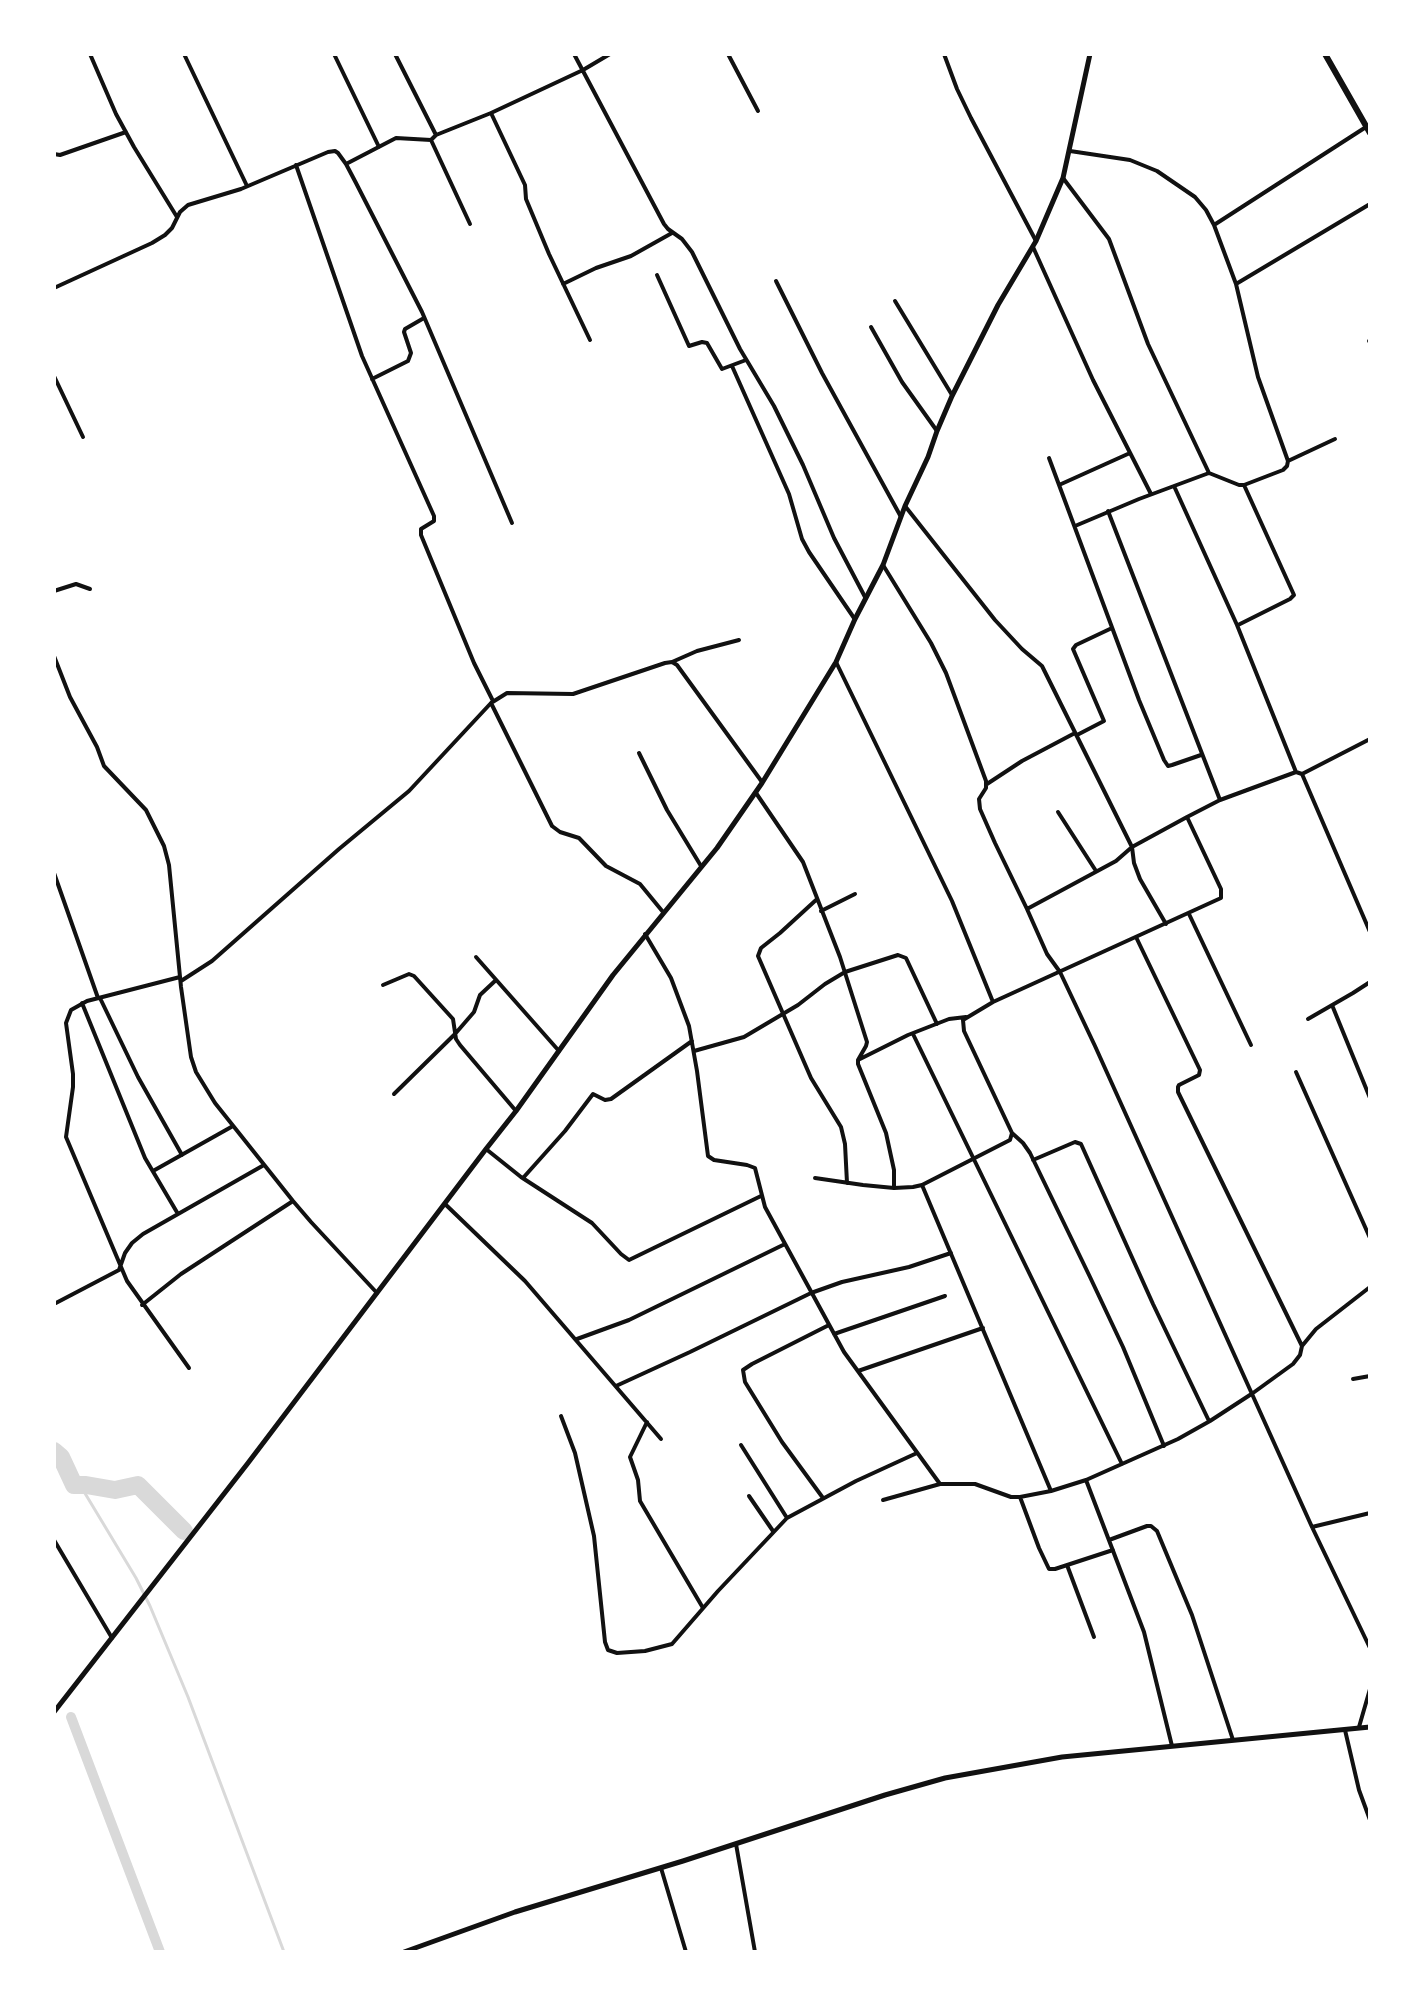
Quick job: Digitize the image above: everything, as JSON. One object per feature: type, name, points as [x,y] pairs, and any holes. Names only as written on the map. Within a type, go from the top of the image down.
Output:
[{"type":"main road","points":[[1325,54],[1368,130]]},
{"type":"street","points":[[90,54],[126,132],[177,217]]},
{"type":"street","points":[[184,54],[247,186]]},
{"type":"street","points":[[334,54],[379,147]]},
{"type":"street","points":[[395,54],[436,135]]},
{"type":"street","points":[[574,54],[664,224],[692,252],[774,406],[834,538],[865,597]]},
{"type":"street","points":[[431,140],[436,135],[583,70],[610,54]]},
{"type":"street","points":[[728,54],[758,111]]},
{"type":"street","points":[[944,54],[971,118],[1035,244],[1093,380],[1151,494]]},
{"type":"street","points":[[54,1712],[516,1111],[613,975],[717,848],[756,793],[836,662],[883,565],[952,396],[998,305],[1035,244],[1063,178],[1090,54]]},
{"type":"street","points":[[491,113],[525,185],[528,206],[590,340]]},
{"type":"street","points":[[1214,225],[1368,130]]},
{"type":"street","points":[[54,154],[60,155],[126,132]]},
{"type":"street","points":[[346,164],[400,137],[431,140]]},
{"type":"street","points":[[431,140],[470,224]]},
{"type":"street","points":[[54,288],[165,235],[188,205],[247,186],[332,151],[338,153],[424,318],[512,523]]},
{"type":"street","points":[[1070,151],[1130,160],[1157,171],[1195,197],[1214,225],[1236,284],[1258,377],[1288,461],[1283,470],[1244,485],[1209,473],[1075,526]]},
{"type":"street","points":[[296,165],[372,379],[434,516],[434,521],[421,529],[421,535],[474,663],[552,826],[579,838],[606,866],[640,884],[663,912]]},
{"type":"street","points":[[1063,178],[1109,239],[1148,344],[1209,473]]},
{"type":"street","points":[[1236,284],[1370,204]]},
{"type":"street","points":[[563,284],[631,256],[672,233]]},
{"type":"street","points":[[657,275],[687,344],[707,343],[722,369],[747,360]]},
{"type":"street","points":[[776,281],[822,373],[901,517]]},
{"type":"street","points":[[895,301],[952,396]]},
{"type":"street","points":[[372,379],[408,361],[411,353],[405,329],[424,318]]},
{"type":"street","points":[[871,327],[902,382],[937,431]]},
{"type":"street","points":[[732,366],[789,494],[802,539],[855,619]]},
{"type":"street","points":[[54,376],[83,437]]},
{"type":"street","points":[[1288,461],[1335,439]]},
{"type":"street","points":[[1059,485],[1130,453]]},
{"type":"street","points":[[1049,458],[1166,764],[1172,765],[1201,755]]},
{"type":"street","points":[[1237,625],[1294,595],[1244,485]]},
{"type":"street","points":[[1174,486],[1370,932]]},
{"type":"street","points":[[905,506],[995,620],[1042,666],[1132,847],[1140,879],[1166,924]]},
{"type":"street","points":[[1108,511],[1220,800]]},
{"type":"street","points":[[883,565],[946,673],[986,785]]},
{"type":"street","points":[[54,591],[76,584],[90,589]]},
{"type":"street","points":[[1112,628],[1073,649],[1104,721],[1022,761],[986,785],[979,799],[980,809],[1135,1132],[1312,1527],[1370,1648]]},
{"type":"street","points":[[189,1368],[132,1290],[66,1137],[73,1074],[66,1023],[71,1010],[99,998],[180,979],[212,961],[409,791],[492,702],[507,693],[573,694],[697,651],[739,640]]},
{"type":"street","points":[[54,656],[70,697],[104,766],[146,810],[164,846],[169,865],[191,1057],[196,1072],[215,1103],[293,1201],[377,1293]]},
{"type":"street","points":[[672,662],[762,783]]},
{"type":"street","points":[[836,662],[952,901],[993,1002]]},
{"type":"street","points":[[1027,909],[1220,800],[1299,773],[1370,739]]},
{"type":"street","points":[[639,753],[667,810],[701,866]]},
{"type":"street","points":[[756,793],[803,862],[845,972],[867,1042],[858,1060],[861,1074],[886,1133],[894,1188]]},
{"type":"street","points":[[1058,812],[1096,871]]},
{"type":"street","points":[[858,1060],[949,1019],[966,1017],[1216,901],[1222,895],[1187,817]]},
{"type":"street","points":[[54,873],[99,998],[138,1077],[182,1155]]},
{"type":"street","points":[[821,911],[855,894]]},
{"type":"street","points":[[816,900],[758,952],[811,1078],[841,1127],[847,1183]]},
{"type":"street","points":[[1189,914],[1251,1045]]},
{"type":"street","points":[[645,934],[681,1002],[694,1051],[708,1156],[714,1160],[752,1166],[757,1172],[761,1196],[844,1352],[940,1484]]},
{"type":"street","points":[[1136,937],[1200,1070],[1199,1075],[1179,1085],[1178,1092],[1302,1346]]},
{"type":"street","points":[[694,1051],[744,1037],[845,972],[898,955],[903,956],[910,965],[937,1024]]},
{"type":"street","points":[[476,957],[559,1051]]},
{"type":"street","points":[[383,985],[409,974],[414,976],[453,1019],[460,1045],[516,1111]]},
{"type":"street","points":[[394,1094],[455,1034],[474,1012],[480,995],[496,980]]},
{"type":"street","points":[[1308,1019],[1370,982]]},
{"type":"street","points":[[82,1003],[145,1158],[178,1214]]},
{"type":"street","points":[[1332,1005],[1370,1098]]},
{"type":"street","points":[[966,1017],[962,1024],[964,1031],[1012,1133],[1023,1143],[1033,1160],[1123,1347],[1164,1446]]},
{"type":"street","points":[[913,1034],[1122,1464]]},
{"type":"street","points":[[523,1178],[593,1094],[605,1100],[611,1099],[692,1041]]},
{"type":"street","points":[[1296,1072],[1370,1238]]},
{"type":"street","points":[[153,1171],[233,1126]]},
{"type":"street","points":[[815,1178],[894,1188],[922,1185],[1010,1140],[1012,1133]]},
{"type":"street","points":[[1033,1160],[1075,1142],[1081,1144],[1210,1421]]},
{"type":"street","points":[[486,1149],[523,1178],[592,1223],[629,1260],[761,1196]]},
{"type":"street","points":[[54,1304],[115,1273],[132,1243],[143,1234],[264,1165]]},
{"type":"street","points":[[922,1185],[1051,1491]]},
{"type":"street","points":[[142,1305],[181,1274],[293,1201]]},
{"type":"street","points":[[445,1204],[525,1281],[661,1439]]},
{"type":"street","points":[[576,1340],[629,1320],[785,1244]]},
{"type":"street","points":[[616,1386],[811,1293],[951,1253]]},
{"type":"street","points":[[883,1500],[940,1484],[975,1484],[1011,1497],[1020,1497],[1086,1480],[1164,1446],[1210,1421],[1293,1364],[1316,1329],[1370,1287]]},
{"type":"street","points":[[834,1334],[945,1296]]},
{"type":"street","points":[[823,1498],[782,1442],[745,1382],[743,1370],[829,1325]]},
{"type":"street","points":[[858,1371],[983,1328]]},
{"type":"street","points":[[1353,1379],[1370,1376]]},
{"type":"street","points":[[561,1416],[575,1453],[594,1536],[603,1631],[608,1650],[617,1653],[645,1651],[676,1641],[787,1518],[917,1453]]},
{"type":"street","points":[[647,1422],[630,1457],[638,1480],[640,1501],[703,1608]]},
{"type":"street","points":[[741,1445],[787,1518]]},
{"type":"street","points":[[1086,1480],[1144,1632],[1172,1746]]},
{"type":"street","points":[[749,1496],[773,1531]]},
{"type":"street","points":[[1020,1497],[1049,1569],[1113,1550]]},
{"type":"street","points":[[1312,1527],[1370,1513]]},
{"type":"street","points":[[1109,1540],[1147,1526],[1157,1531],[1192,1615],[1233,1740]]},
{"type":"street","points":[[54,1540],[112,1639]]},
{"type":"street","points":[[1067,1565],[1094,1637]]},
{"type":"street","points":[[1359,1727],[1370,1689]]},
{"type":"street","points":[[405,1952],[515,1912],[945,1778],[1062,1757],[1370,1727]]},
{"type":"street","points":[[1344,1729],[1370,1820]]},
{"type":"street","points":[[736,1844],[755,1952]]},
{"type":"street","points":[[661,1868],[686,1952]]},
{"type":"waterway","points":[[54,1451],[61,1457],[74,1485],[115,1490],[138,1485],[184,1531]]},
{"type":"waterway","points":[[80,1485],[150,1606],[188,1697],[284,1952]]},
{"type":"waterway","points":[[71,1717],[160,1952]]}]
